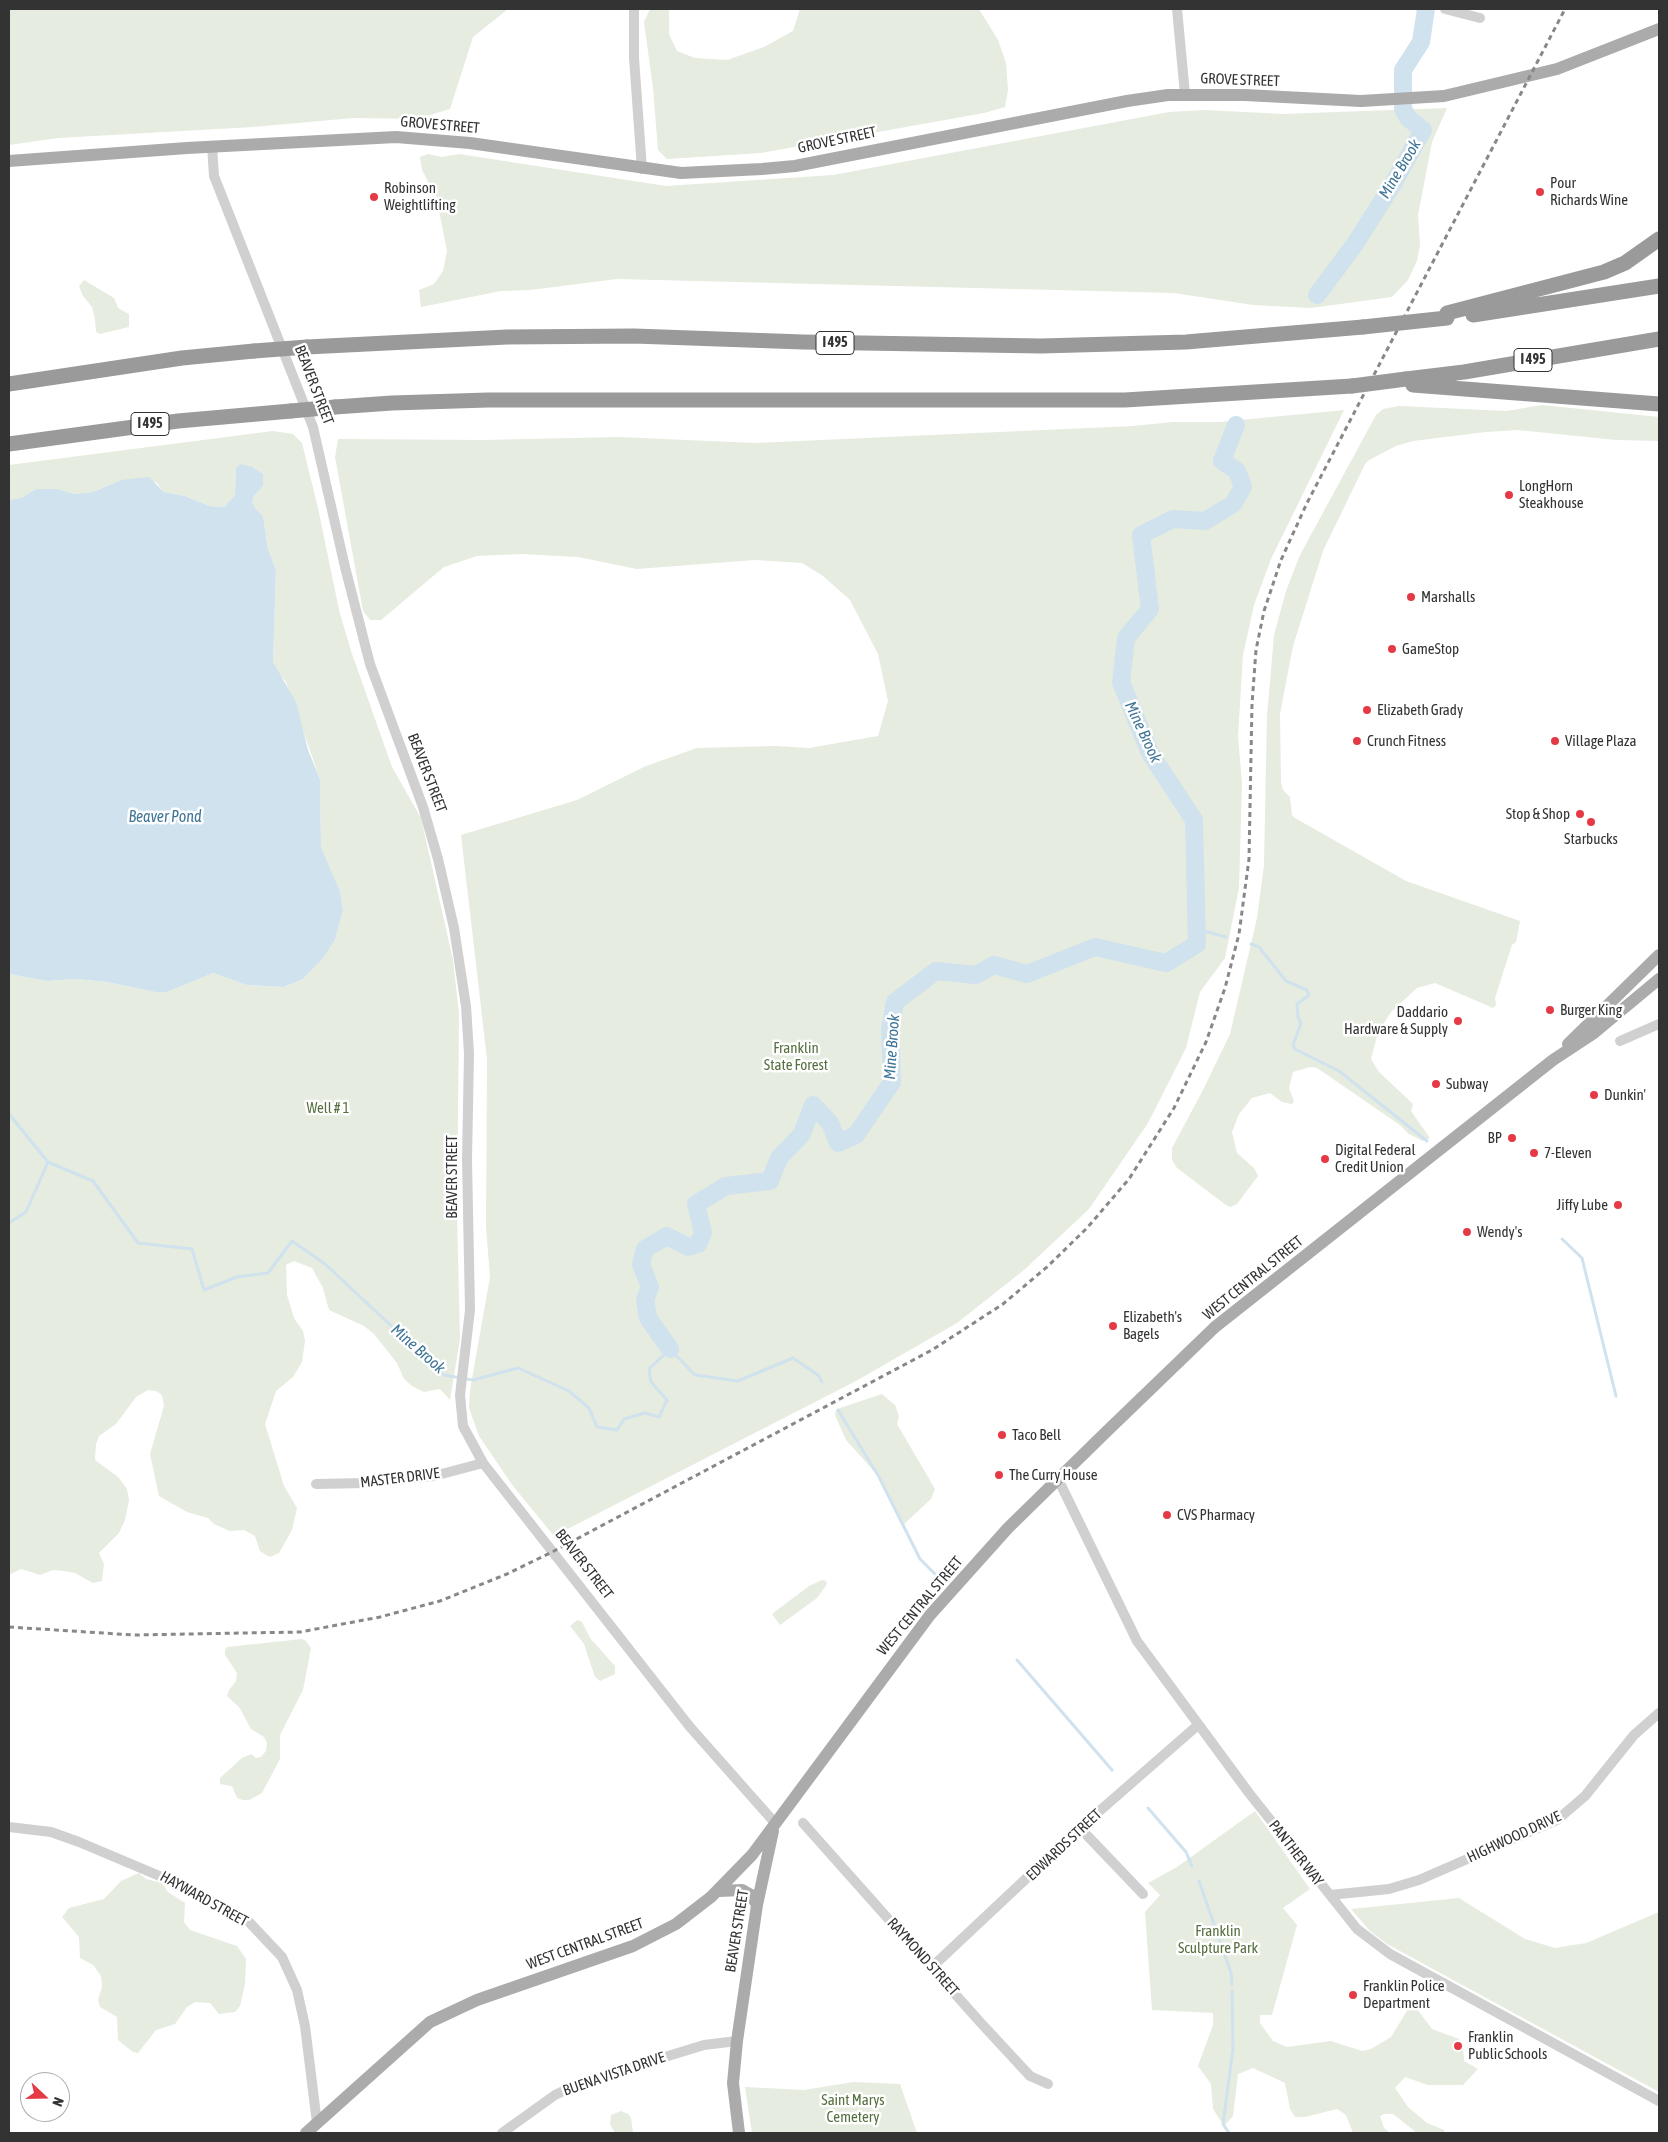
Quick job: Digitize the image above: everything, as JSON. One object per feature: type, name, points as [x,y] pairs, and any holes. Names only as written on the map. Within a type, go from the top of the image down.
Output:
[{"type":"highway","points":[[1447,316],[1604,272],[1625,263],[1659,239]]},
{"type":"highway","name":"I 495","points":[[9,384],[182,358],[254,351],[507,338],[634,336],[832,343],[1041,346],[1186,342],[1363,327],[1659,286]]},
{"type":"highway","name":"I 495","points":[[9,444],[178,421],[392,403],[488,400],[1115,400],[1324,388],[1407,382],[1659,339]]},
{"type":"highway","points":[[1407,382],[1659,404]]},
{"type":"main road","name":"GROVE STREET","points":[[9,161],[212,146],[401,137],[470,143],[642,169],[692,173],[795,166],[1127,101],[1185,94],[1263,96],[1339,101],[1420,99],[1487,87],[1557,69],[1659,29]]},
{"type":"main road","name":"WEST CENTRAL STREET","points":[[1553,1060],[1659,956]]},
{"type":"main road","name":"WEST CENTRAL STREET","points":[[306,2133],[430,2022],[477,2000],[633,1946],[676,1924],[719,1891],[741,1868],[776,1823],[930,1615],[1008,1528],[1058,1479],[1215,1328],[1553,1060],[1594,1034],[1659,979]]},
{"type":"main road","name":"BEAVER STREET","points":[[738,2133],[733,2083],[737,2042],[757,1905],[776,1823]]},
{"type":"main road","points":[[719,1891],[742,1890],[751,1895],[757,1905]]},
{"type":"street","points":[[634,9],[634,58],[642,169]]},
{"type":"street","points":[[1177,9],[1185,94]]},
{"type":"street","points":[[1446,9],[1480,18]]},
{"type":"street","name":"BEAVER STREET","points":[[212,146],[214,176],[313,427],[344,567],[370,664],[424,807],[448,898],[466,1006],[469,1053],[467,1160],[470,1310],[459,1402],[461,1420],[467,1436],[483,1463],[690,1727],[776,1823]]},
{"type":"street","points":[[1620,1041],[1659,1024]]},
{"type":"street","name":"MASTER DRIVE","points":[[316,1484],[365,1483],[434,1476],[483,1463]]},
{"type":"street","name":"PANTHER WAY","points":[[1058,1479],[1130,1629],[1198,1725],[1357,1929],[1379,1947],[1659,2102]]},
{"type":"street","name":"HIGHWOOD DRIVE","points":[[1330,1895],[1388,1889],[1419,1880],[1557,1820],[1585,1796],[1634,1735],[1659,1713]]},
{"type":"street","name":"EDWARDS STREET","points":[[932,1967],[1080,1828],[1198,1725]]},
{"type":"street","name":"RAYMOND STREET","points":[[804,1823],[1030,2076],[1048,2084]]},
{"type":"street","name":"HAYWARD STREET","points":[[9,1827],[51,1832],[79,1842],[172,1881],[249,1922],[282,1957],[297,1990],[306,2035],[317,2124]]},
{"type":"street","points":[[1080,1828],[1143,1894]]},
{"type":"street","name":"BUENA VISTA DRIVE","points":[[502,2133],[555,2095],[580,2083],[704,2045],[737,2042]]},
{"type":"green space","points":[[9,9],[508,9],[473,37],[450,109],[417,119],[353,118],[253,127],[58,138],[9,145]]},
{"type":"green space","points":[[650,9],[669,9],[669,34],[677,51],[695,58],[727,60],[764,47],[793,31],[800,9],[979,9],[998,40],[1006,63],[1008,90],[1005,107],[984,113],[761,153],[667,159],[658,150],[653,88],[644,22]]},
{"type":"green space","points":[[1447,108],[1432,142],[1418,215],[1420,245],[1417,261],[1408,280],[1392,297],[1311,308],[1253,305],[1174,293],[617,279],[530,290],[501,291],[421,307],[419,290],[434,284],[443,271],[447,251],[435,190],[431,187],[422,170],[420,157],[428,154],[442,157],[459,154],[666,186],[833,175],[1169,112],[1205,110],[1283,114]]},
{"type":"green space","points":[[84,280],[114,298],[118,308],[129,314],[129,327],[100,334],[96,332],[92,307],[83,296],[79,286]]},
{"type":"green space","points":[[1542,405],[1659,417],[1659,441],[1616,440],[1518,430],[1486,432],[1413,441],[1396,446],[1369,460],[1365,464],[1323,551],[1293,646],[1280,714],[1281,782],[1283,790],[1290,797],[1292,815],[1295,818],[1406,881],[1520,921],[1516,942],[1512,945],[1495,998],[1496,1005],[1493,1008],[1435,983],[1417,988],[1391,1012],[1378,1032],[1371,1059],[1379,1072],[1413,1104],[1411,1111],[1430,1138],[1423,1141],[1409,1134],[1400,1125],[1317,1068],[1310,1067],[1293,1072],[1289,1088],[1294,1101],[1292,1104],[1282,1102],[1270,1093],[1252,1098],[1239,1114],[1232,1132],[1237,1153],[1254,1168],[1258,1176],[1237,1204],[1231,1207],[1177,1168],[1172,1160],[1172,1148],[1230,1034],[1257,918],[1264,865],[1267,716],[1274,635],[1286,591],[1300,555],[1376,415],[1383,409],[1399,406],[1506,411]]},
{"type":"green space","name":"Franklin State Forest","points":[[1344,410],[1271,559],[1254,605],[1243,655],[1238,736],[1242,783],[1239,888],[1225,958],[1200,992],[1186,1048],[1148,1123],[1089,1209],[1024,1270],[957,1323],[856,1381],[554,1536],[513,1486],[479,1436],[469,1408],[470,1390],[490,1277],[486,1227],[487,1059],[461,835],[577,800],[646,766],[697,748],[776,746],[809,748],[878,736],[888,701],[878,654],[850,600],[823,576],[802,563],[755,560],[637,569],[578,557],[521,554],[477,556],[444,567],[381,620],[370,620],[363,611],[335,457],[338,439],[484,440],[618,437],[755,443],[1133,426],[1173,422],[1220,422]]},
{"type":"green space","name":"Well # 1","points":[[273,431],[293,434],[302,443],[318,508],[339,610],[351,651],[392,767],[421,818],[453,960],[459,1013],[457,1213],[460,1339],[450,1400],[440,1389],[424,1392],[412,1386],[404,1379],[397,1363],[374,1334],[364,1326],[329,1310],[323,1288],[312,1268],[294,1261],[286,1265],[287,1295],[294,1318],[303,1331],[305,1341],[302,1362],[293,1377],[276,1391],[265,1424],[284,1486],[297,1508],[292,1530],[279,1553],[270,1557],[260,1551],[255,1536],[244,1530],[230,1531],[214,1524],[208,1518],[187,1512],[159,1496],[150,1454],[164,1406],[162,1395],[156,1391],[148,1390],[136,1397],[116,1424],[99,1436],[96,1444],[95,1460],[118,1477],[127,1489],[129,1500],[125,1520],[119,1533],[99,1553],[104,1564],[102,1581],[93,1583],[75,1573],[53,1570],[40,1575],[21,1569],[9,1575],[9,974],[47,981],[75,979],[107,982],[155,992],[167,992],[213,973],[247,985],[284,987],[303,979],[324,957],[335,940],[343,910],[340,891],[321,847],[320,779],[286,682],[276,670],[273,662],[276,570],[268,549],[263,516],[252,502],[254,496],[263,486],[260,473],[240,464],[236,469],[235,495],[224,507],[209,506],[185,496],[164,492],[156,482],[121,480],[93,492],[74,494],[58,489],[36,489],[21,498],[9,500],[9,465]]},
{"type":"green space","points":[[882,1394],[895,1405],[899,1416],[897,1424],[935,1489],[931,1499],[904,1524],[882,1480],[846,1440],[835,1415],[836,1410],[840,1408]]},
{"type":"green space","points":[[822,1580],[826,1581],[827,1584],[817,1598],[780,1625],[772,1614],[809,1586]]},
{"type":"green space","points":[[577,1620],[582,1622],[590,1638],[615,1666],[615,1674],[600,1681],[595,1677],[584,1644],[570,1626]]},
{"type":"green space","points":[[302,1639],[311,1648],[303,1690],[280,1735],[280,1759],[262,1793],[249,1800],[237,1798],[232,1786],[220,1784],[220,1778],[242,1758],[251,1754],[256,1758],[261,1757],[266,1751],[267,1743],[264,1737],[251,1729],[239,1707],[227,1696],[236,1681],[237,1673],[225,1655],[225,1650],[227,1647]]},
{"type":"green space","name":"Franklin Sculpture Park","points":[[1255,1811],[1310,1889],[1283,1908],[1297,1925],[1272,2015],[1260,2015],[1260,2023],[1273,2041],[1287,2047],[1331,2041],[1362,2051],[1371,2049],[1391,2037],[1410,2006],[1414,2005],[1432,2029],[1459,2039],[1463,2046],[1464,2061],[1478,2069],[1463,2085],[1428,2085],[1405,2077],[1395,2088],[1408,2107],[1427,2123],[1444,2130],[1445,2133],[1417,2133],[1393,2114],[1380,2116],[1384,2128],[1390,2133],[1353,2133],[1346,2115],[1337,2109],[1305,2117],[1295,2117],[1290,2109],[1285,2083],[1253,2068],[1238,2074],[1233,2116],[1224,2126],[1213,2109],[1211,2084],[1198,2066],[1213,2025],[1213,2013],[1152,2010],[1145,1912],[1160,1895],[1148,1883],[1177,1867]]},
{"type":"green space","points":[[139,1873],[146,1879],[162,1883],[168,1892],[185,1903],[184,1922],[190,1930],[237,1946],[246,1959],[245,1984],[240,2006],[235,2012],[219,2014],[210,2003],[195,2002],[187,2007],[175,2024],[156,2030],[138,2053],[133,2052],[118,2040],[117,2017],[100,2007],[98,2000],[102,1987],[101,1976],[93,1965],[80,1958],[79,1937],[62,1917],[69,1908],[104,1899],[121,1881]]},
{"type":"green space","points":[[1459,1898],[1525,1939],[1555,1948],[1586,1943],[1659,1912],[1659,2092],[1387,1944],[1370,1931],[1351,1909]]},
{"type":"green space","name":"Saint Marys Cemetery","points":[[853,2082],[900,2084],[917,2133],[752,2133],[745,2087],[804,2090]]},
{"type":"green space","points":[[621,2111],[628,2114],[631,2118],[633,2133],[615,2133],[610,2124],[611,2115]]},
{"type":"water","name":"Beaver Pond","points":[[240,464],[252,467],[263,474],[263,486],[254,496],[252,502],[263,516],[268,549],[276,570],[273,662],[296,702],[308,750],[320,779],[321,847],[340,891],[343,910],[335,940],[324,957],[303,979],[284,987],[247,985],[213,973],[167,992],[155,992],[107,982],[75,979],[47,981],[9,974],[9,500],[21,498],[36,489],[58,489],[74,494],[93,492],[121,480],[149,477],[164,492],[185,496],[209,506],[224,507],[235,495],[236,468]]},
{"type":"waterway","name":"Mine Brook","points":[[1317,295],[1355,244],[1393,184],[1423,130],[1408,118],[1403,109],[1403,70],[1421,42],[1426,9]]},
{"type":"waterway","name":"Mine Brook","points":[[670,1349],[648,1318],[645,1300],[650,1287],[641,1264],[645,1249],[667,1236],[688,1247],[698,1244],[703,1233],[696,1204],[726,1186],[770,1181],[779,1158],[802,1134],[813,1105],[830,1123],[838,1143],[856,1135],[892,1082],[890,1029],[895,1002],[936,971],[976,975],[994,965],[1027,974],[1095,947],[1166,963],[1197,944],[1194,820],[1150,753],[1121,682],[1126,638],[1150,609],[1141,535],[1173,519],[1205,521],[1233,504],[1243,487],[1237,471],[1222,461],[1236,425]]},
{"type":"waterway","points":[[1197,929],[1226,937]]},
{"type":"waterway","points":[[1251,944],[1259,947],[1286,981],[1307,990],[1309,995],[1297,1004],[1298,1017],[1301,1023],[1293,1045],[1295,1049],[1339,1071],[1427,1141]]},
{"type":"waterway","points":[[9,1114],[48,1162]]},
{"type":"waterway","name":"Mine Brook","points":[[9,1223],[26,1212],[48,1162],[93,1181],[138,1243],[192,1249],[204,1290],[237,1277],[268,1273],[292,1241],[325,1264],[444,1375],[473,1380],[518,1368],[569,1391],[589,1408],[597,1427],[617,1430],[624,1419],[645,1413],[659,1417],[667,1400],[651,1382],[649,1369],[670,1349],[695,1375],[738,1381],[793,1358],[818,1375],[822,1382]]},
{"type":"waterway","points":[[1562,1239],[1582,1258],[1616,1396]]},
{"type":"waterway","points":[[838,1410],[879,1477],[920,1559],[939,1578]]},
{"type":"waterway","points":[[1017,1660],[1112,1770]]},
{"type":"waterway","points":[[1148,1808],[1186,1852],[1192,1866]]},
{"type":"waterway","points":[[1199,1881],[1231,1973],[1232,1984]]},
{"type":"waterway","points":[[1229,2133],[1223,2124],[1233,2049],[1232,1991]]},
{"type":"railway","points":[[9,1627],[134,1635],[300,1632],[380,1617],[440,1601],[507,1574],[554,1551],[932,1350],[1003,1304],[1047,1267],[1087,1228],[1129,1179],[1174,1108],[1206,1042],[1225,988],[1239,934],[1249,859],[1252,704],[1256,650],[1264,611],[1281,560],[1307,503],[1565,9]]},
{"type":"place","name":"Pour Richards Wine","points":[[1540,192]]},
{"type":"place","name":"Robinson Weightlifting","points":[[374,197]]},
{"type":"place","name":"LongHorn Steakhouse","points":[[1509,495]]},
{"type":"place","name":"Marshalls","points":[[1411,597]]},
{"type":"place","name":"GameStop","points":[[1392,649]]},
{"type":"place","name":"Elizabeth Grady","points":[[1367,710]]},
{"type":"place","name":"Crunch Fitness","points":[[1357,741]]},
{"type":"place","name":"Village Plaza","points":[[1555,741]]},
{"type":"place","name":"Stop & Shop","points":[[1580,814]]},
{"type":"place","name":"Starbucks","points":[[1591,822]]},
{"type":"place","name":"Burger King","points":[[1550,1010]]},
{"type":"place","name":"Daddario Hardware & Supply","points":[[1458,1021]]},
{"type":"place","name":"Subway","points":[[1436,1084]]},
{"type":"place","name":"Dunkin'","points":[[1594,1095]]},
{"type":"place","name":"BP","points":[[1512,1138]]},
{"type":"place","name":"7-Eleven","points":[[1534,1153]]},
{"type":"place","name":"Digital Federal Credit Union","points":[[1325,1159]]},
{"type":"place","name":"Jiffy Lube","points":[[1618,1205]]},
{"type":"place","name":"Wendy's","points":[[1467,1232]]},
{"type":"place","name":"Elizabeth's Bagels","points":[[1113,1326]]},
{"type":"place","name":"Taco Bell","points":[[1002,1435]]},
{"type":"place","name":"The Curry House","points":[[999,1475]]},
{"type":"place","name":"CVS Pharmacy","points":[[1167,1515]]},
{"type":"place","name":"Franklin Police Department","points":[[1353,1995]]},
{"type":"place","name":"Franklin Public Schools","points":[[1458,2046]]}]
